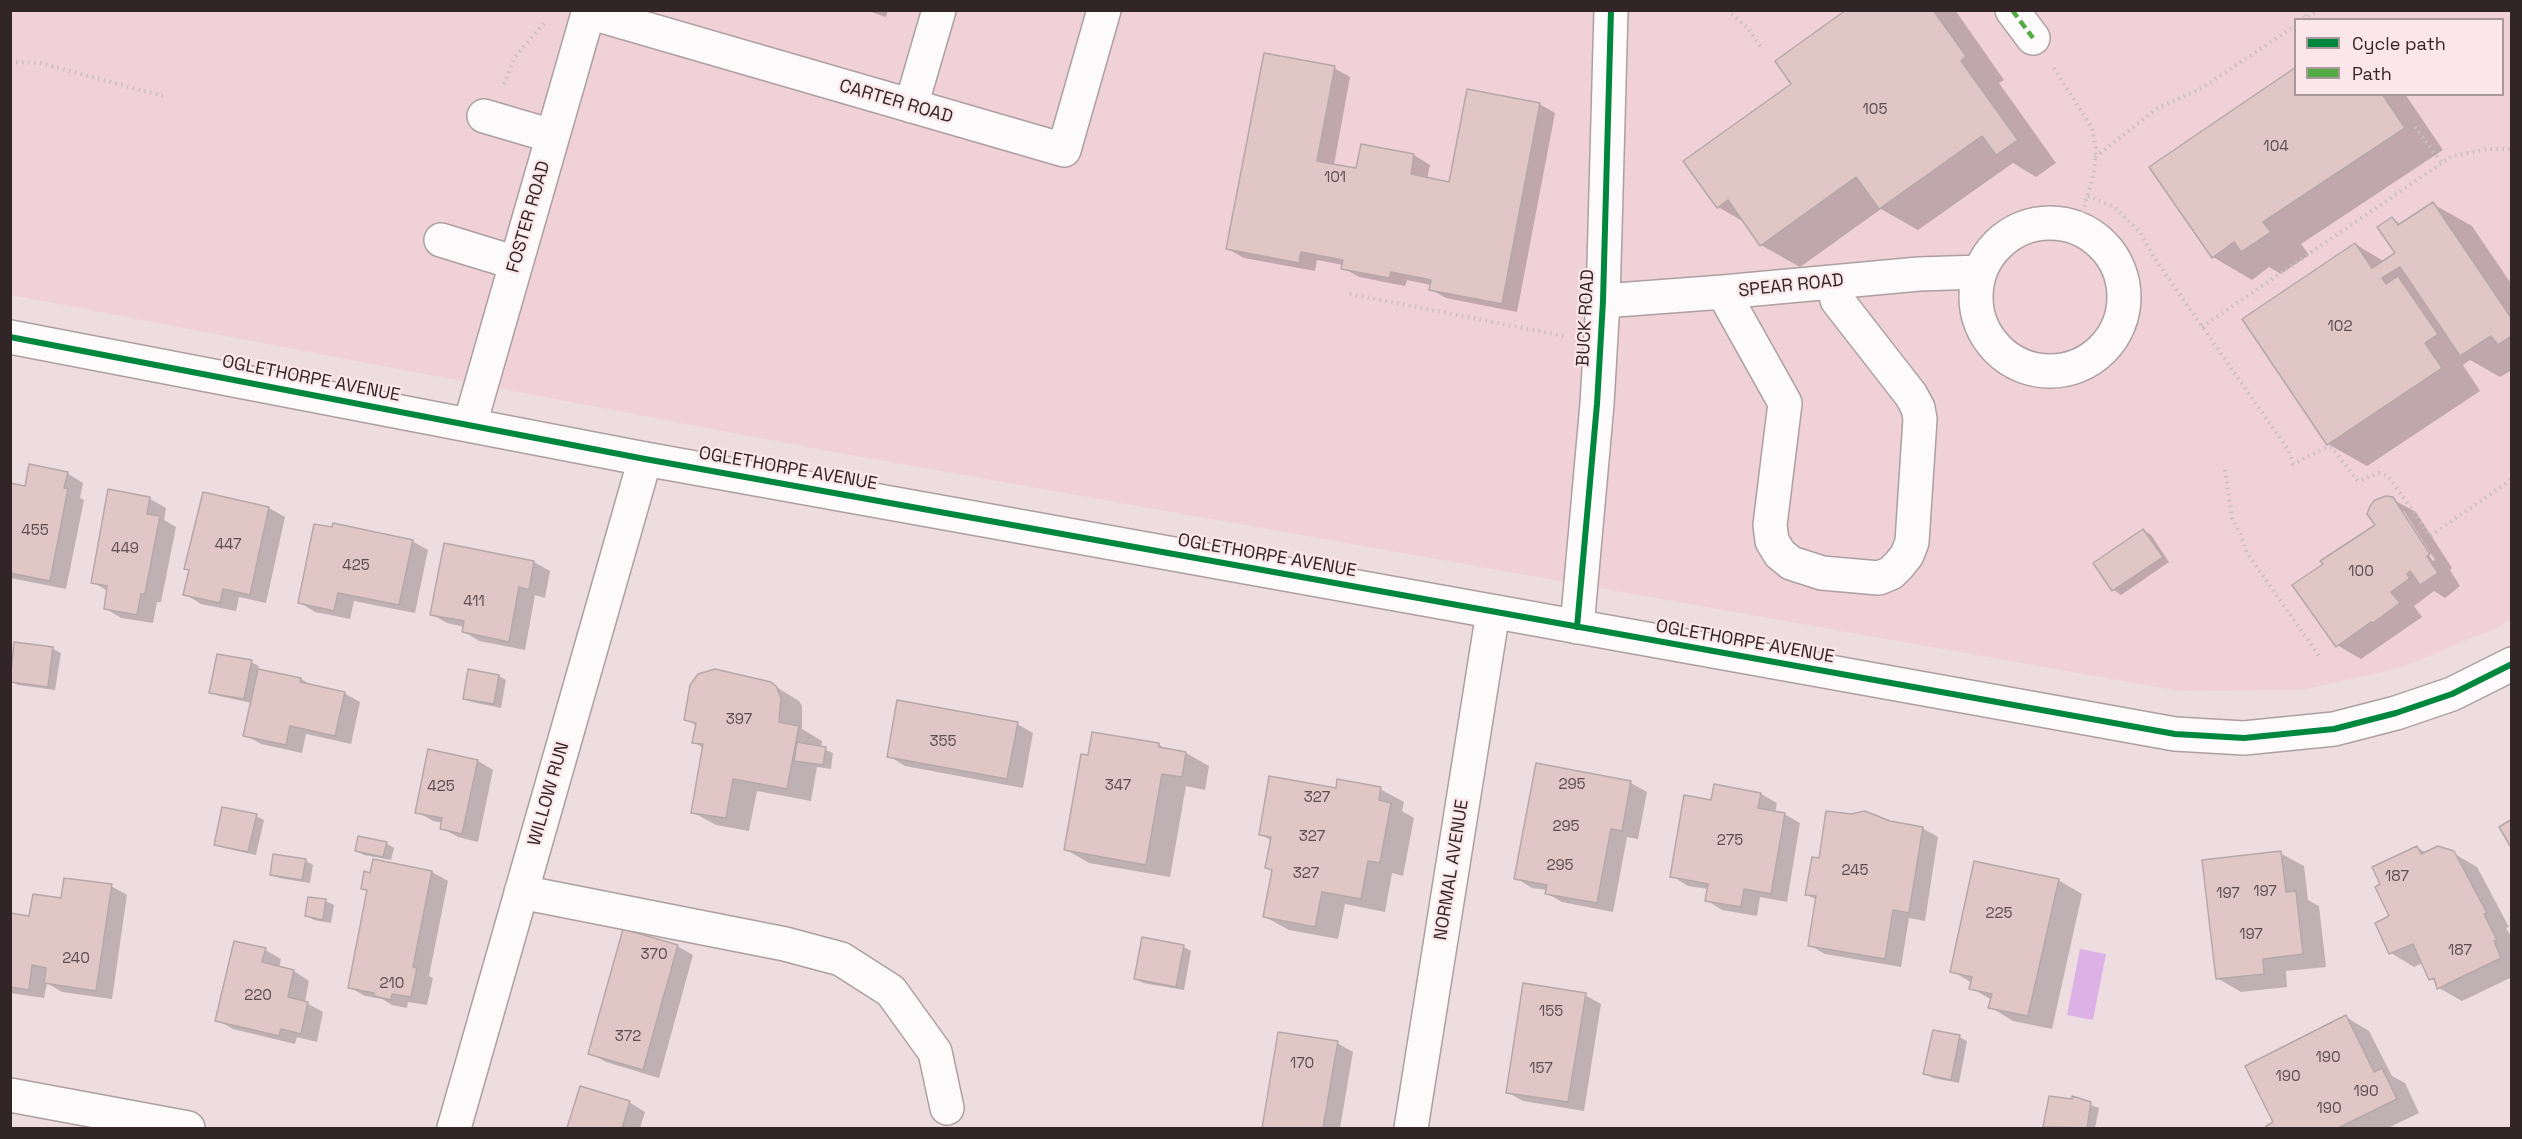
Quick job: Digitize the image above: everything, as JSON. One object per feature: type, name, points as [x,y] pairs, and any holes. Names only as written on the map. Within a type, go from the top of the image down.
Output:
[{"type":"street","points":[[911,106],[939,10]]},
{"type":"street","name":"CARTER ROAD","points":[[588,11],[1064,150],[1104,10]]},
{"type":"street","name":"BUCK ROAD","points":[[1576,627],[1592,461],[1603,301],[1611,10]]},
{"type":"street","points":[[2012,10],[2033,38]]},
{"type":"street","name":"FOSTER ROAD","points":[[470,424],[588,11]]},
{"type":"street","points":[[484,116],[552,136]]},
{"type":"street","points":[[2055,223],[2078,228],[2097,239],[2111,254],[2121,272],[2125,293],[2123,315],[2114,337],[2098,355],[2077,367],[2053,372],[2030,369],[2007,358],[1990,341],[1979,320],[1976,296],[1980,272],[1991,251],[2009,235],[2031,225],[2055,223]]},
{"type":"street","points":[[441,240],[516,262]]},
{"type":"street","name":"SPEAR ROAD","points":[[1603,301],[1919,274],[1980,272]]},
{"type":"street","points":[[1723,292],[1785,403],[1770,525],[1772,540],[1780,554],[1791,563],[1822,573],[1879,578],[1891,573],[1899,565],[1907,555],[1912,542],[1920,419],[1918,408],[1911,395],[1837,300],[1833,282]]},
{"type":"street","name":"OGLETHORPE AVENUE","points":[[10,337],[645,459],[2175,734],[2244,738],[2334,729],[2396,713],[2452,694],[2511,664]]},
{"type":"street","name":"WILLOW RUN","points":[[454,1128],[645,459]]},
{"type":"street","name":"NORMAL AVENUE","points":[[1411,1128],[1493,612]]},
{"type":"street","points":[[521,892],[785,944],[842,959],[891,991],[935,1052],[947,1108]]},
{"type":"street","points":[[10,1095],[188,1128]]},
{"type":"path","points":[[1727,10],[1748,28],[1762,49]]},
{"type":"path","points":[[504,86],[515,57],[549,17]]},
{"type":"path","points":[[2095,157],[2158,108],[2202,88],[2294,26]]},
{"type":"path","points":[[2033,38],[2092,128],[2095,157],[2088,196],[2078,228]]},
{"type":"path","points":[[10,62],[40,63],[164,96]]},
{"type":"path","points":[[2415,127],[2442,163]]},
{"type":"path","points":[[2202,327],[2452,156],[2489,149],[2511,149]]},
{"type":"path","points":[[2088,196],[2114,207],[2141,233],[2153,256],[2289,451],[2293,464],[2328,447],[2332,448],[2358,481],[2379,473],[2389,477],[2430,536],[2511,480]]},
{"type":"path","points":[[1350,294],[1574,338]]},
{"type":"path","points":[[2225,470],[2232,518],[2247,553],[2319,656]]},
{"type":"shaded area","points":[[10,11],[2511,11],[2511,619],[2501,626],[2400,668],[2303,690],[2179,691],[817,449],[11,295]]},
{"type":"shaded area","points":[[2080,949],[2106,954],[2093,1020],[2067,1015]]},
{"type":"building","points":[[1846,10],[1933,10],[1966,56],[1961,61],[2018,140],[1996,155],[1982,136],[1879,209],[1856,177],[1760,246],[1728,200],[1717,208],[1683,161],[1791,84],[1775,61]]},
{"type":"building","points":[[1264,53],[1335,66],[1317,161],[1327,163],[1356,168],[1361,144],[1414,154],[1411,174],[1449,182],[1467,89],[1540,103],[1502,304],[1429,290],[1431,280],[1391,272],[1389,278],[1341,269],[1343,260],[1301,252],[1299,263],[1226,249]]},
{"type":"building","points":[[2294,68],[2294,96],[2383,96],[2405,128],[2263,222],[2271,232],[2241,252],[2234,242],[2212,258],[2149,167]]},
{"type":"building","points":[[2433,202],[2512,319],[2512,336],[2498,345],[2491,336],[2460,356],[2400,267],[2382,278],[2386,284],[2398,276],[2438,334],[2425,343],[2442,368],[2327,445],[2242,319],[2355,243],[2372,268],[2395,253],[2377,227],[2392,217],[2398,225]]},
{"type":"building","points":[[29,464],[68,472],[64,488],[68,489],[50,581],[10,573],[10,483],[25,486]]},
{"type":"building","points":[[108,489],[150,497],[147,514],[160,516],[145,594],[141,594],[137,615],[104,609],[107,586],[91,583]]},
{"type":"building","points":[[203,492],[269,507],[250,595],[223,589],[220,603],[183,595],[189,570],[184,569]]},
{"type":"building","points":[[2386,496],[2393,497],[2430,554],[2427,556],[2438,573],[2420,585],[2410,571],[2407,574],[2410,578],[2391,592],[2400,603],[2336,647],[2292,585],[2323,564],[2320,561],[2375,525],[2367,514],[2370,506],[2375,500]]},
{"type":"building","points":[[333,523],[413,540],[399,605],[338,593],[334,611],[298,603],[314,524],[332,527]]},
{"type":"building","points":[[2143,529],[2163,557],[2112,591],[2093,563]]},
{"type":"building","points":[[444,543],[534,561],[529,590],[519,587],[509,642],[462,632],[464,621],[430,615]]},
{"type":"building","points":[[14,642],[53,647],[48,687],[10,682]]},
{"type":"building","points":[[217,654],[252,660],[244,699],[209,693]]},
{"type":"building","points":[[258,669],[301,678],[300,682],[345,692],[335,736],[290,726],[286,745],[243,736]]},
{"type":"building","points":[[468,669],[499,675],[494,704],[463,699]]},
{"type":"building","points":[[715,669],[771,682],[776,686],[781,698],[779,722],[799,726],[787,789],[733,779],[726,818],[691,813],[703,744],[692,743],[696,723],[684,720],[690,685],[698,674]]},
{"type":"building","points":[[897,700],[1018,722],[1007,779],[887,757]]},
{"type":"building","points":[[1092,732],[1159,743],[1159,747],[1186,752],[1182,777],[1162,774],[1146,865],[1064,850],[1081,754],[1088,755]]},
{"type":"building","points":[[797,742],[826,747],[823,765],[794,761]]},
{"type":"building","points":[[428,749],[478,760],[462,834],[440,829],[442,818],[415,813]]},
{"type":"building","points":[[1536,763],[1631,781],[1622,831],[1611,829],[1597,903],[1545,894],[1547,885],[1514,879]]},
{"type":"building","points":[[1269,776],[1336,788],[1337,779],[1381,787],[1379,800],[1391,803],[1380,863],[1368,861],[1361,899],[1322,892],[1315,927],[1263,917],[1272,870],[1265,868],[1271,837],[1259,835]]},
{"type":"building","points":[[1714,784],[1761,793],[1758,808],[1785,813],[1771,894],[1744,889],[1741,907],[1705,901],[1708,884],[1670,877],[1684,795],[1711,800]]},
{"type":"building","points":[[222,807],[257,814],[248,852],[214,845]]},
{"type":"building","points":[[1826,811],[1851,814],[1865,811],[1890,821],[1923,827],[1909,913],[1893,910],[1885,959],[1808,946],[1816,896],[1805,895],[1812,857],[1819,858]]},
{"type":"building","points":[[2512,819],[2512,849],[2499,827]]},
{"type":"building","points":[[358,836],[387,842],[383,857],[355,851]]},
{"type":"building","points":[[2417,846],[2421,854],[2438,846],[2454,851],[2487,913],[2484,914],[2497,940],[2494,941],[2501,958],[2437,989],[2434,978],[2429,980],[2413,944],[2389,954],[2375,923],[2389,916],[2375,887],[2380,884],[2372,867]]},
{"type":"building","points":[[2281,851],[2286,892],[2296,891],[2303,954],[2263,959],[2264,974],[2216,979],[2202,860]]},
{"type":"building","points":[[273,854],[306,859],[302,880],[270,875]]},
{"type":"building","points":[[373,859],[432,871],[413,967],[417,968],[411,997],[392,994],[391,1000],[374,996],[374,993],[348,988],[367,890],[361,889],[364,871],[370,873]]},
{"type":"building","points":[[1974,861],[2059,879],[2028,1016],[1988,1008],[1992,994],[1969,989],[1972,977],[1950,972]]},
{"type":"building","points":[[64,878],[112,884],[96,991],[44,983],[46,968],[32,965],[29,990],[10,987],[10,913],[29,916],[33,894],[61,898]]},
{"type":"building","points":[[308,897],[326,899],[323,920],[305,916]]},
{"type":"building","points":[[623,929],[678,945],[643,1070],[588,1054]]},
{"type":"building","points":[[1142,937],[1184,945],[1176,987],[1134,979]]},
{"type":"building","points":[[234,941],[266,948],[262,962],[294,970],[288,997],[308,1002],[301,1034],[281,1029],[279,1036],[215,1021]]},
{"type":"building","points":[[1523,983],[1586,993],[1568,1102],[1506,1093]]},
{"type":"building","points":[[2346,1015],[2374,1072],[2382,1068],[2397,1099],[2338,1128],[2267,1128],[2266,1126],[2273,1122],[2245,1066]]},
{"type":"building","points":[[1933,1030],[1960,1035],[1951,1080],[1923,1074]]},
{"type":"building","points":[[1278,1032],[1338,1041],[1323,1128],[1262,1128]]},
{"type":"building","points":[[580,1086],[630,1101],[622,1128],[567,1128]]},
{"type":"building","points":[[2049,1096],[2072,1099],[2072,1096],[2091,1102],[2087,1128],[2043,1127]]},
{"type":"marked path","points":[[2012,10],[2033,38]]},
{"type":"cycle path","points":[[1577,627],[1597,404],[1603,301],[1611,10]]},
{"type":"cycle path","points":[[10,337],[645,459],[2175,734],[2244,738],[2334,729],[2396,713],[2452,694],[2512,664]]}]
